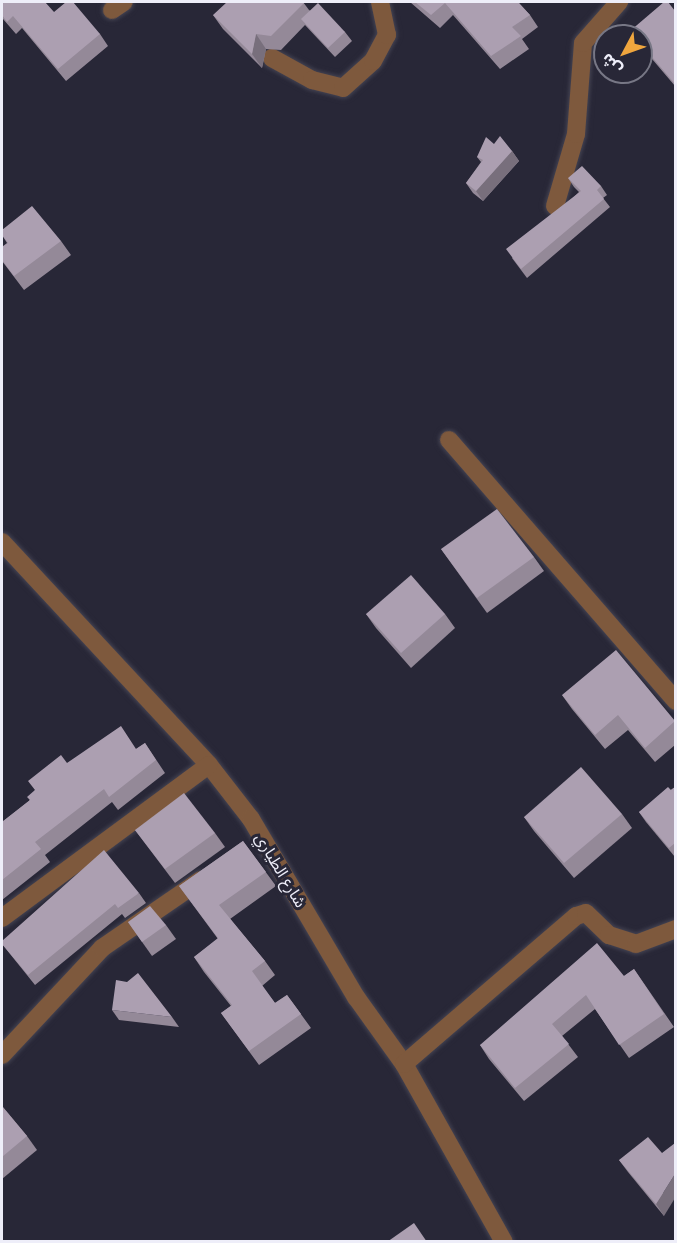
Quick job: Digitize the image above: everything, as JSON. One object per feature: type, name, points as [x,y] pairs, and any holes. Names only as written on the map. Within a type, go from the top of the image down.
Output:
[{"type":"street","points":[[272,58],[312,80],[343,88],[373,61],[387,35],[380,2]]},
{"type":"street","points":[[555,206],[576,134],[583,43],[619,2]]},
{"type":"street","points":[[449,441],[675,701]]},
{"type":"street","name":"شارع الطياري","points":[[2,542],[208,765],[261,836],[357,997],[404,1064],[504,1242]]},
{"type":"street","points":[[2,918],[208,765]]},
{"type":"street","points":[[242,850],[261,836]]},
{"type":"street","points":[[2,1055],[102,948],[213,871]]},
{"type":"street","points":[[404,1064],[576,916],[586,913],[609,934],[636,944],[675,929]]},
{"type":"building","points":[[2,2],[45,2],[54,12],[66,2],[73,2],[100,34],[58,69],[13,16],[7,22],[2,15]]},
{"type":"building","points":[[227,2],[304,3],[271,36],[256,34],[252,54],[213,15]]},
{"type":"building","points":[[415,2],[518,2],[530,15],[512,27],[521,36],[491,56],[445,3],[431,15]]},
{"type":"building","points":[[664,2],[668,2],[675,11],[675,84],[653,58],[653,24],[638,24]]},
{"type":"building","points":[[318,3],[345,32],[328,48],[301,19]]},
{"type":"building","points":[[500,136],[512,151],[476,191],[466,183],[483,160],[477,157],[486,137],[494,144]]},
{"type":"building","points":[[582,166],[601,186],[597,190],[604,199],[521,269],[506,249],[581,191],[568,178]]},
{"type":"building","points":[[32,206],[61,241],[14,276],[2,260],[2,247],[8,243],[2,235],[2,230]]},
{"type":"building","points":[[497,509],[534,557],[477,598],[441,549]]},
{"type":"building","points":[[411,575],[445,614],[401,653],[366,614]]},
{"type":"building","points":[[616,650],[675,721],[645,748],[618,715],[595,735],[562,695]]},
{"type":"building","points":[[121,726],[136,749],[145,743],[156,760],[109,797],[104,789],[35,842],[41,849],[2,880],[2,822],[30,800],[27,797],[35,790],[28,781],[61,755],[67,763]]},
{"type":"building","points":[[581,767],[622,814],[564,863],[524,817]]},
{"type":"building","points":[[668,787],[671,790],[675,787],[675,843],[669,848],[639,812]]},
{"type":"building","points":[[184,793],[215,833],[165,869],[135,830]]},
{"type":"building","points":[[243,841],[266,872],[219,905],[265,961],[252,971],[275,1003],[287,995],[301,1014],[249,1051],[221,1013],[232,1005],[194,957],[218,938],[179,886]]},
{"type":"building","points":[[104,850],[139,893],[118,908],[115,904],[28,975],[2,944],[2,941]]},
{"type":"building","points":[[150,906],[166,925],[142,942],[128,922]]},
{"type":"building","points":[[597,943],[624,976],[634,969],[664,1014],[619,1045],[586,995],[552,1024],[569,1044],[515,1088],[480,1045]]},
{"type":"building","points":[[138,973],[172,1017],[112,1010],[116,980],[127,982]]},
{"type":"building","points":[[2,1106],[27,1136],[2,1157]]},
{"type":"building","points":[[648,1137],[662,1153],[675,1143],[675,1174],[656,1204],[619,1160]]},
{"type":"building","points":[[414,1223],[427,1242],[387,1242]]}]
